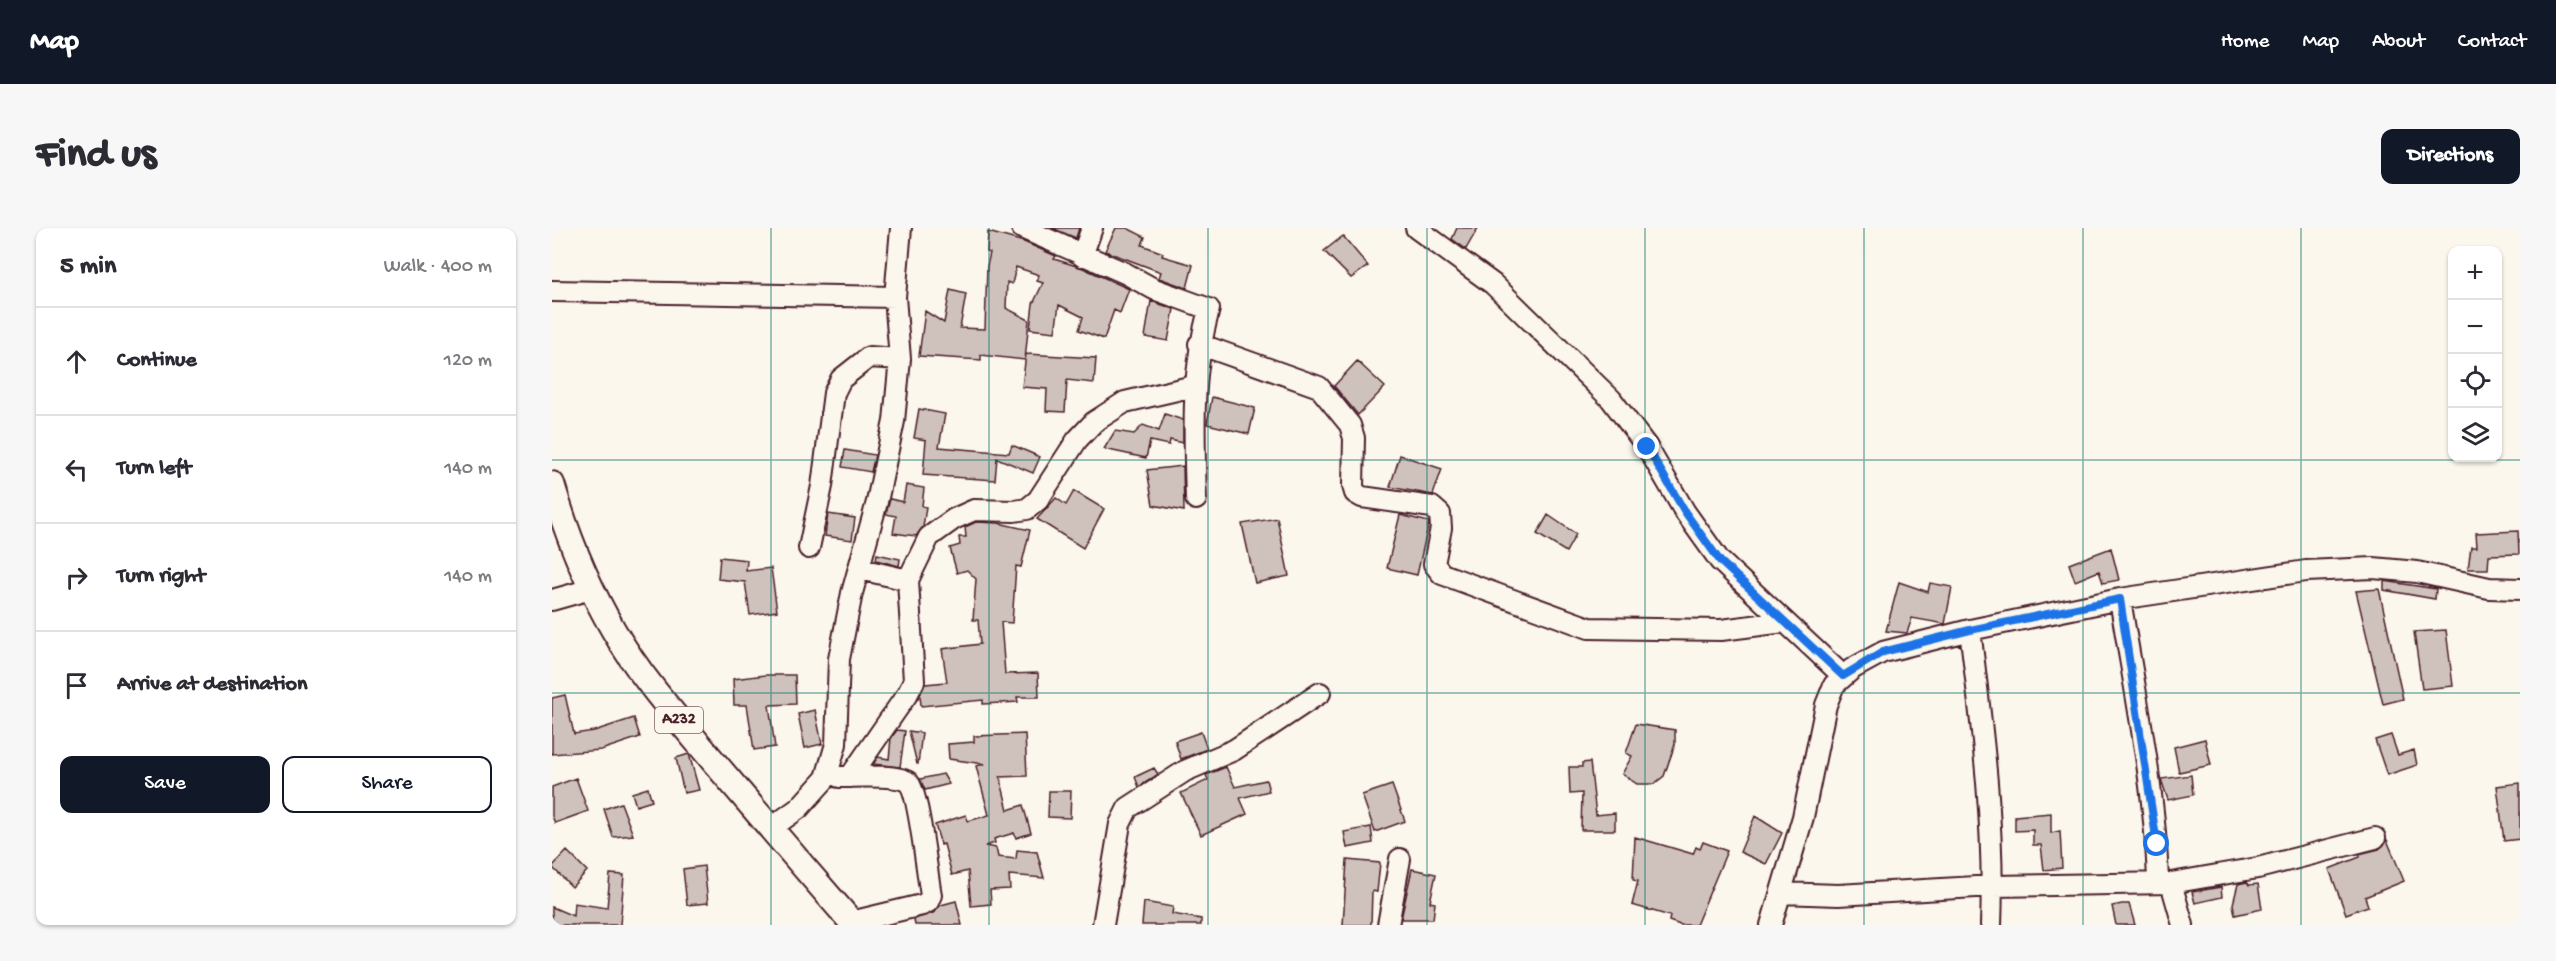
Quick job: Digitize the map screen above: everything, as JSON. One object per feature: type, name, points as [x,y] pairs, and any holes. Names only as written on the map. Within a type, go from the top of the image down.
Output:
[{"type":"main road","name":"A232","points":[[552,484],[569,537],[591,589],[615,633],[638,668],[853,923]]},
{"type":"street","points":[[771,828],[799,808],[826,777],[836,744],[839,659],[852,593],[860,569],[894,421],[900,359],[895,297],[901,228]]},
{"type":"street","points":[[1022,228],[1125,273],[1154,290],[1209,309],[1199,344],[1194,386],[1196,499]]},
{"type":"street","points":[[1082,256],[1092,228]]},
{"type":"street","points":[[1416,228],[1493,284],[1611,399],[1647,447],[1685,512],[1720,561],[1843,676]]},
{"type":"street","points":[[552,291],[895,297]]},
{"type":"street","points":[[1199,344],[1319,387],[1350,425],[1354,438],[1353,486],[1355,492],[1362,497],[1432,507],[1440,514],[1441,528],[1434,564],[1442,574],[1589,628],[1721,630],[1784,622]]},
{"type":"street","points":[[809,548],[822,486],[834,393],[842,379],[869,357],[900,359]]},
{"type":"street","points":[[850,777],[914,681],[908,580],[929,537],[954,519],[974,510],[1027,509],[1038,500],[1077,441],[1094,422],[1125,402],[1194,386]]},
{"type":"street","points":[[1771,925],[1803,817],[1826,705],[1834,685],[1843,676],[1883,652],[1970,630],[2120,599],[2306,571],[2373,568],[2417,572],[2489,588],[2520,589]]},
{"type":"street","points":[[860,569],[908,580]]},
{"type":"street","points":[[552,600],[591,589]]},
{"type":"street","points":[[2120,599],[2164,883],[2183,925]]},
{"type":"street","points":[[1970,630],[1984,743],[1993,886],[1991,925]]},
{"type":"street","points":[[1103,925],[1120,824],[1128,808],[1185,771],[1234,750],[1320,693]]},
{"type":"street","points":[[826,777],[899,778],[909,783],[917,800],[931,895],[928,902],[853,923]]},
{"type":"street","points":[[1781,893],[1838,895],[1993,886],[2164,883],[2258,868],[2375,838]]},
{"type":"street","points":[[1388,925],[1400,859]]},
{"type":"building","points":[[1052,228],[1079,228],[1076,238]]},
{"type":"building","points":[[1116,228],[1127,228],[1145,237],[1142,245],[1163,253],[1162,256],[1193,265],[1187,288],[1159,278],[1161,272],[1105,251]]},
{"type":"building","points":[[1457,228],[1478,228],[1466,249],[1452,239]]},
{"type":"building","points":[[988,232],[1024,242],[1056,256],[1054,259],[1083,268],[1129,289],[1120,313],[1114,310],[1104,339],[1079,330],[1083,317],[1059,305],[1055,332],[1030,329],[1033,304],[1043,283],[1037,281],[1039,275],[1016,267],[1012,284],[1007,282],[1006,308],[1029,320],[1025,360],[981,355],[981,360],[919,356],[925,311],[944,323],[950,290],[966,294],[960,328],[985,329],[987,266],[990,253],[987,252]]},
{"type":"building","points":[[1343,236],[1368,266],[1351,278],[1324,251]]},
{"type":"building","points":[[1151,301],[1174,309],[1168,341],[1145,337]]},
{"type":"building","points":[[1026,354],[1096,358],[1094,383],[1067,380],[1065,412],[1046,411],[1047,389],[1022,387]]},
{"type":"building","points":[[1357,361],[1385,387],[1358,415],[1334,386]]},
{"type":"building","points":[[1212,397],[1255,408],[1249,434],[1207,424]]},
{"type":"building","points":[[919,409],[945,414],[939,447],[1009,453],[1012,445],[1040,457],[1033,473],[997,458],[995,480],[923,475],[926,440],[914,438]]},
{"type":"building","points":[[1165,414],[1183,420],[1183,443],[1170,440],[1169,445],[1150,441],[1146,458],[1104,449],[1115,431],[1134,434],[1143,425],[1159,431]]},
{"type":"building","points":[[845,450],[875,455],[871,472],[842,467]]},
{"type":"building","points":[[1400,455],[1442,469],[1433,495],[1390,487]]},
{"type":"building","points":[[1183,466],[1184,511],[1153,505],[1147,470]]},
{"type":"building","points":[[906,485],[924,488],[922,506],[926,507],[923,527],[916,536],[893,533],[896,516],[886,514],[890,499],[903,502]]},
{"type":"building","points":[[1074,491],[1104,509],[1083,548],[1037,519],[1056,498],[1066,505]]},
{"type":"building","points":[[828,514],[855,518],[852,540],[825,536]]},
{"type":"building","points":[[1400,515],[1429,522],[1417,575],[1387,568]]},
{"type":"building","points":[[1548,515],[1576,534],[1566,552],[1537,534]]},
{"type":"building","points":[[1277,518],[1289,576],[1255,583],[1242,524]]},
{"type":"building","points":[[976,522],[998,523],[1030,530],[1021,567],[1016,566],[1012,623],[1001,622],[1005,674],[1038,673],[1039,697],[1017,697],[1018,702],[983,704],[983,700],[921,706],[920,695],[925,684],[947,682],[942,649],[980,644],[978,620],[973,620],[976,579],[967,570],[957,573],[950,548],[960,545],[959,537],[966,537],[965,527]]},
{"type":"building","points":[[2518,531],[2519,554],[2489,555],[2488,569],[2468,569],[2471,547],[2477,547],[2476,533]]},
{"type":"building","points":[[2111,548],[2119,580],[2103,583],[2099,571],[2075,581],[2069,564]]},
{"type":"building","points":[[877,554],[900,559],[899,566],[876,560]]},
{"type":"building","points":[[720,557],[747,560],[746,571],[771,568],[777,611],[750,615],[745,582],[718,579]]},
{"type":"building","points":[[2384,581],[2436,589],[2435,599],[2384,590]]},
{"type":"building","points":[[1899,582],[1928,592],[1930,583],[1952,587],[1945,624],[1912,618],[1907,633],[1886,631]]},
{"type":"building","points":[[2379,589],[2403,699],[2383,704],[2356,591]]},
{"type":"building","points":[[2446,630],[2453,686],[2422,689],[2414,632]]},
{"type":"building","points":[[766,675],[795,675],[796,704],[769,705],[775,747],[754,750],[747,705],[734,705],[733,679]]},
{"type":"building","points":[[565,695],[574,734],[594,731],[634,718],[640,737],[601,750],[552,754],[552,698]]},
{"type":"building","points":[[815,710],[822,744],[805,748],[798,714]]},
{"type":"building","points":[[1636,724],[1675,730],[1675,744],[1664,776],[1654,784],[1637,784],[1622,774],[1632,756],[1626,753]]},
{"type":"building","points":[[897,730],[905,731],[900,767],[873,764],[878,757],[889,759],[891,738]]},
{"type":"building","points":[[909,731],[922,733],[918,764],[917,764]]},
{"type":"building","points":[[1201,732],[1207,749],[1181,759],[1175,741]]},
{"type":"building","points":[[1025,734],[1027,776],[1000,777],[1008,810],[1023,805],[1031,833],[1016,838],[1014,833],[994,839],[995,843],[985,846],[996,848],[998,857],[1016,859],[1017,850],[1037,852],[1044,878],[1009,875],[1010,889],[990,890],[991,904],[971,906],[968,871],[952,875],[944,844],[941,845],[935,825],[966,815],[968,821],[989,815],[976,766],[985,764],[949,759],[948,744],[974,742],[974,736]]},
{"type":"building","points":[[2391,735],[2398,755],[2414,750],[2417,765],[2387,775],[2375,740]]},
{"type":"building","points":[[2205,739],[2211,765],[2179,772],[2174,747]]},
{"type":"building","points":[[689,754],[699,790],[684,793],[676,758]]},
{"type":"building","points":[[1590,762],[1596,815],[1615,813],[1615,830],[1581,830],[1582,793],[1570,794],[1569,767],[1582,767],[1582,763]]},
{"type":"building","points":[[1226,767],[1235,787],[1266,780],[1269,791],[1240,798],[1247,814],[1201,835],[1181,793],[1208,780],[1206,775]]},
{"type":"building","points":[[1154,768],[1158,774],[1139,787],[1135,777]]},
{"type":"building","points":[[943,774],[949,784],[925,790],[920,779]]},
{"type":"building","points":[[2191,775],[2193,795],[2168,800],[2161,779]]},
{"type":"building","points":[[576,778],[588,811],[555,823],[552,816],[552,787]]},
{"type":"building","points":[[2520,783],[2520,839],[2504,841],[2497,786]]},
{"type":"building","points":[[1392,785],[1405,821],[1375,832],[1362,795]]},
{"type":"building","points":[[648,788],[652,801],[636,806],[632,793]]},
{"type":"building","points":[[1049,791],[1071,791],[1070,818],[1048,817]]},
{"type":"building","points":[[621,803],[633,835],[613,837],[604,809]]},
{"type":"building","points":[[2051,813],[2051,833],[2060,831],[2062,868],[2044,870],[2041,845],[2033,845],[2033,830],[2015,831],[2015,816]]},
{"type":"building","points":[[1755,816],[1782,833],[1766,864],[1740,852]]},
{"type":"building","points":[[1371,827],[1373,843],[1347,848],[1344,832]]},
{"type":"building","points":[[1635,837],[1693,854],[1696,847],[1700,849],[1703,842],[1727,851],[1696,925],[1680,925],[1669,921],[1670,916],[1632,905],[1638,881],[1633,880]]},
{"type":"building","points":[[2387,840],[2404,881],[2365,897],[2368,906],[2346,914],[2329,869],[2360,857],[2359,854],[2379,849]]},
{"type":"building","points":[[567,851],[587,871],[572,887],[552,867]]},
{"type":"building","points":[[1347,860],[1380,863],[1377,892],[1372,891],[1371,925],[1343,925]]},
{"type":"building","points":[[704,866],[708,903],[687,905],[683,869]]},
{"type":"building","points":[[1412,869],[1436,874],[1430,902],[1435,903],[1433,919],[1401,919]]},
{"type":"building","points":[[610,874],[624,875],[620,925],[552,925],[552,907],[573,916],[574,903],[607,908]]},
{"type":"building","points":[[2247,882],[2249,885],[2258,884],[2262,909],[2235,915],[2233,904],[2238,884]]},
{"type":"building","points":[[2221,887],[2222,897],[2195,903],[2192,892]]},
{"type":"building","points":[[956,901],[962,925],[915,925],[914,919],[933,913],[941,905]]},
{"type":"building","points":[[1144,902],[1173,907],[1172,914],[1201,919],[1201,925],[1142,925]]},
{"type":"building","points":[[2129,904],[2135,925],[2116,925],[2112,906]]},
{"type":"route","points":[[1647,447],[1685,512],[1720,561],[1843,676],[1883,652],[1970,630],[2120,599],[2157,844]]}]
